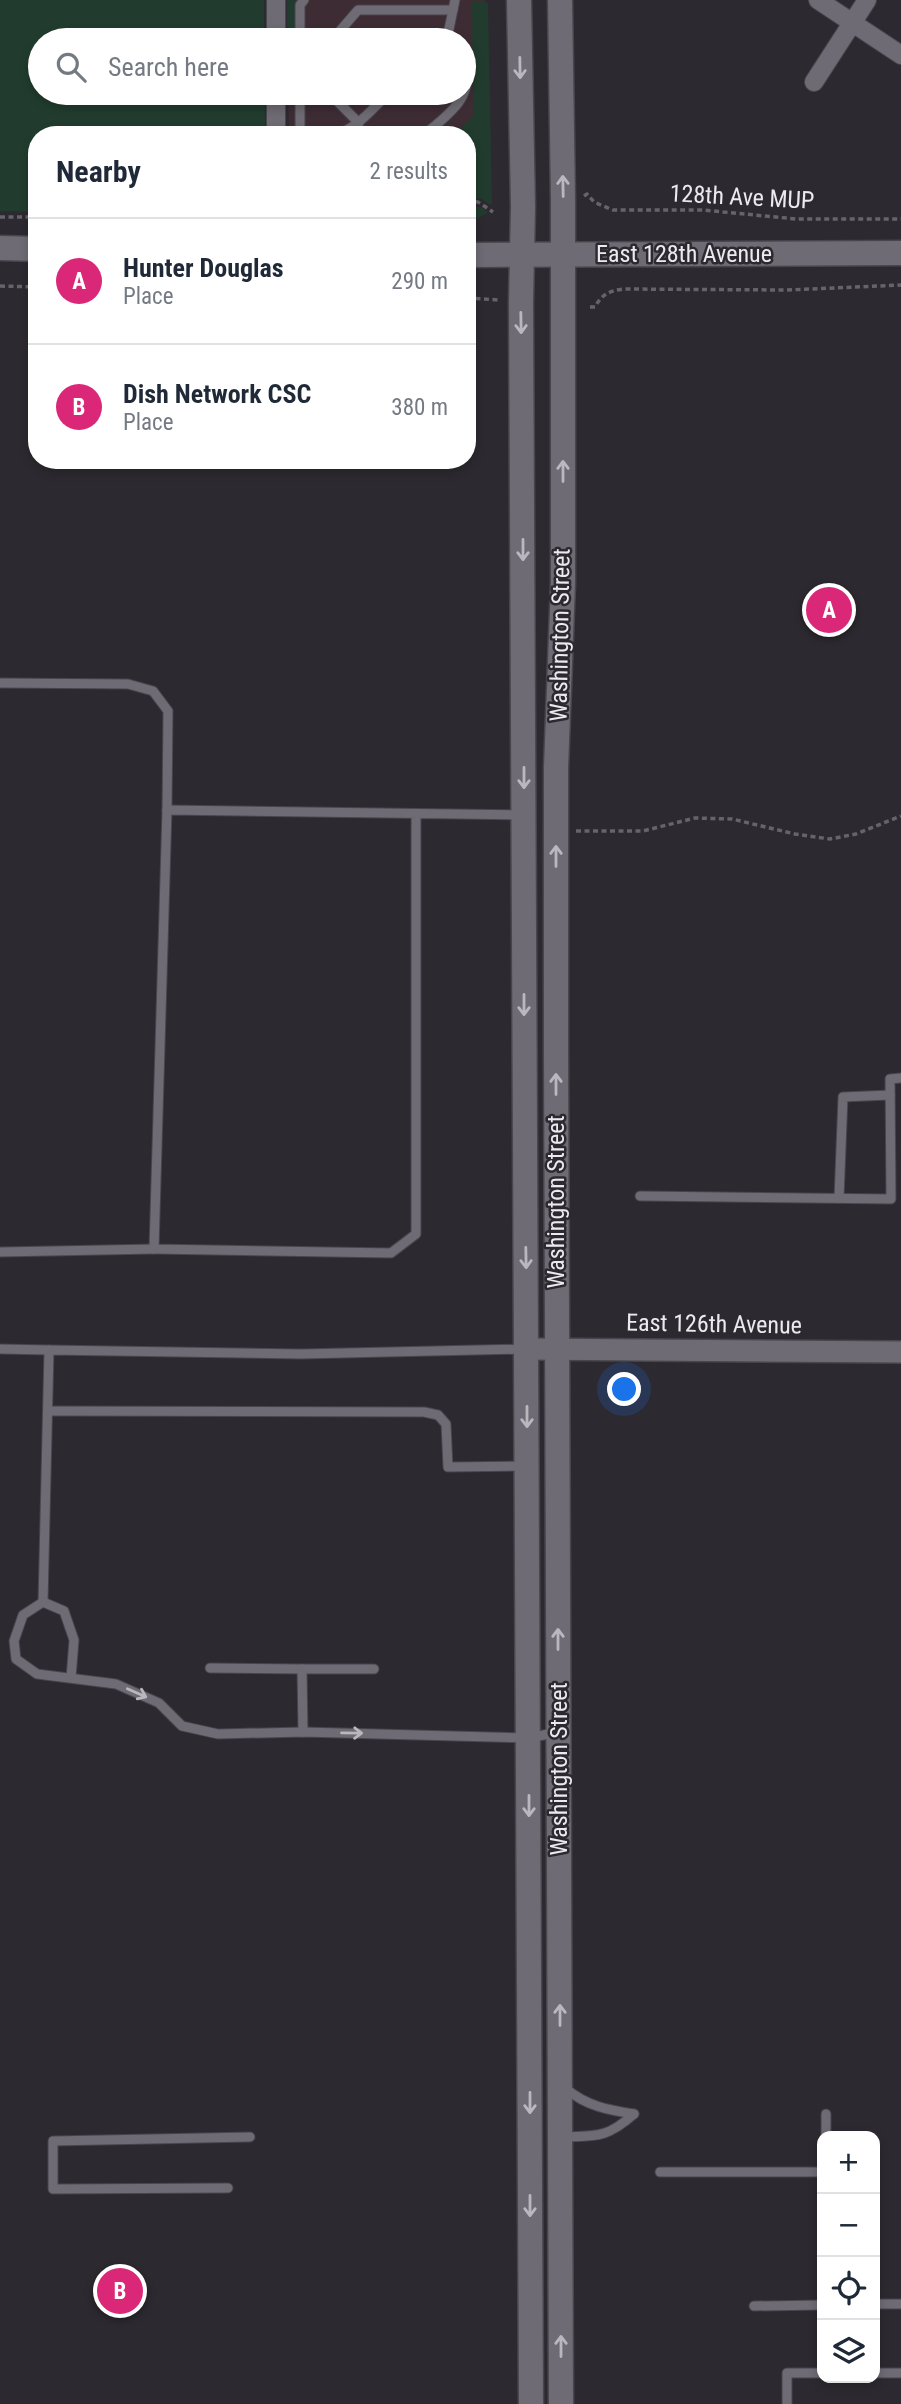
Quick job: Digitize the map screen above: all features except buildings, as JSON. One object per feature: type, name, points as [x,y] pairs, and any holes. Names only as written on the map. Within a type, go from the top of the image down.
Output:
[{"type":"main road","name":"Washington Street","points":[[519,0],[531,2404]]},
{"type":"main road","name":"Washington Street","points":[[560,0],[563,583],[556,768],[561,2404]]},
{"type":"main road","points":[[0,248],[28,249]]},
{"type":"main road","name":"East 128th Avenue","points":[[476,255],[901,253]]},
{"type":"main road","points":[[530,2138],[561,2137]]},
{"type":"street","points":[[276,0],[276,28]]},
{"type":"street","points":[[818,0],[901,55]]},
{"type":"street","points":[[814,82],[867,0]]},
{"type":"street","points":[[276,105],[276,126]]},
{"type":"street","name":"East 126th Avenue","points":[[526,1349],[901,1352]]},
{"type":"lane","points":[[300,28],[300,5],[304,0]]},
{"type":"lane","points":[[341,28],[358,5],[454,5],[449,28]]},
{"type":"lane","points":[[300,105],[300,126]]},
{"type":"lane","points":[[341,105],[359,123]]},
{"type":"lane","points":[[354,126],[377,105]]},
{"type":"lane","points":[[434,126],[458,105]]},
{"type":"lane","points":[[0,683],[128,684],[153,691],[168,711],[154,1249]]},
{"type":"lane","points":[[167,810],[524,815]]},
{"type":"lane","points":[[0,1252],[154,1249],[391,1253],[416,1234],[416,814]]},
{"type":"lane","points":[[640,1196],[896,1198],[890,1079],[901,1078]]},
{"type":"lane","points":[[839,1198],[843,1097],[890,1095]]},
{"type":"lane","points":[[0,1349],[301,1354],[526,1349]]},
{"type":"lane","points":[[43,1602],[49,1350]]},
{"type":"lane","points":[[49,1411],[425,1412],[438,1415],[446,1424],[448,1467],[527,1466]]},
{"type":"lane","points":[[43,1602],[23,1615],[13,1642],[16,1658],[37,1674],[116,1684],[159,1703],[182,1726],[218,1734],[303,1732],[529,1738],[559,1731]]},
{"type":"lane","points":[[43,1602],[64,1611],[74,1640],[71,1678]]},
{"type":"lane","points":[[210,1668],[374,1669]]},
{"type":"lane","points":[[302,1669],[303,1732]]},
{"type":"lane","points":[[561,2084],[575,2096],[594,2106],[634,2114],[608,2133],[561,2137]]},
{"type":"lane","points":[[826,2114],[826,2131]]},
{"type":"lane","points":[[228,2188],[53,2189],[53,2140],[250,2137]]},
{"type":"lane","points":[[660,2172],[817,2172]]},
{"type":"lane","points":[[880,2304],[901,2304]]},
{"type":"lane","points":[[754,2306],[817,2305]]},
{"type":"lane","points":[[787,2404],[787,2374],[817,2373]]},
{"type":"lane","points":[[880,2373],[901,2373]]},
{"type":"path","name":"128th Ave MUP","points":[[587,194],[594,202],[613,210],[704,210],[796,219],[901,219]]},
{"type":"path","points":[[476,202],[493,212]]},
{"type":"path","points":[[0,216],[28,217]]},
{"type":"path","points":[[590,307],[595,307],[608,291],[623,289],[787,290],[901,285]]},
{"type":"path","points":[[0,286],[28,287]]},
{"type":"path","points":[[476,299],[499,300]]},
{"type":"path","points":[[576,831],[643,831],[695,818],[732,819],[830,839],[856,834],[901,816]]},
{"type":"shaded area","points":[[287,0],[484,0],[491,144],[476,138],[476,126],[289,126],[288,105],[476,105],[476,28],[287,28]]},
{"type":"green space","points":[[0,0],[264,0],[264,28],[28,28],[28,105],[265,105],[265,126],[28,126],[28,212],[0,211]]},
{"type":"green space","points":[[287,0],[295,0],[295,28],[288,28]]},
{"type":"green space","points":[[472,1],[486,1],[490,205],[482,199],[476,199],[476,126],[463,126],[473,116],[473,105],[476,105],[476,28],[472,28]]},
{"type":"green space","points":[[476,206],[483,208],[488,213],[476,219]]},
{"type":"place","name":"Hunter Douglas","points":[[829,610]]},
{"type":"place","name":"Dish Network CSC","points":[[120,2291]]}]
